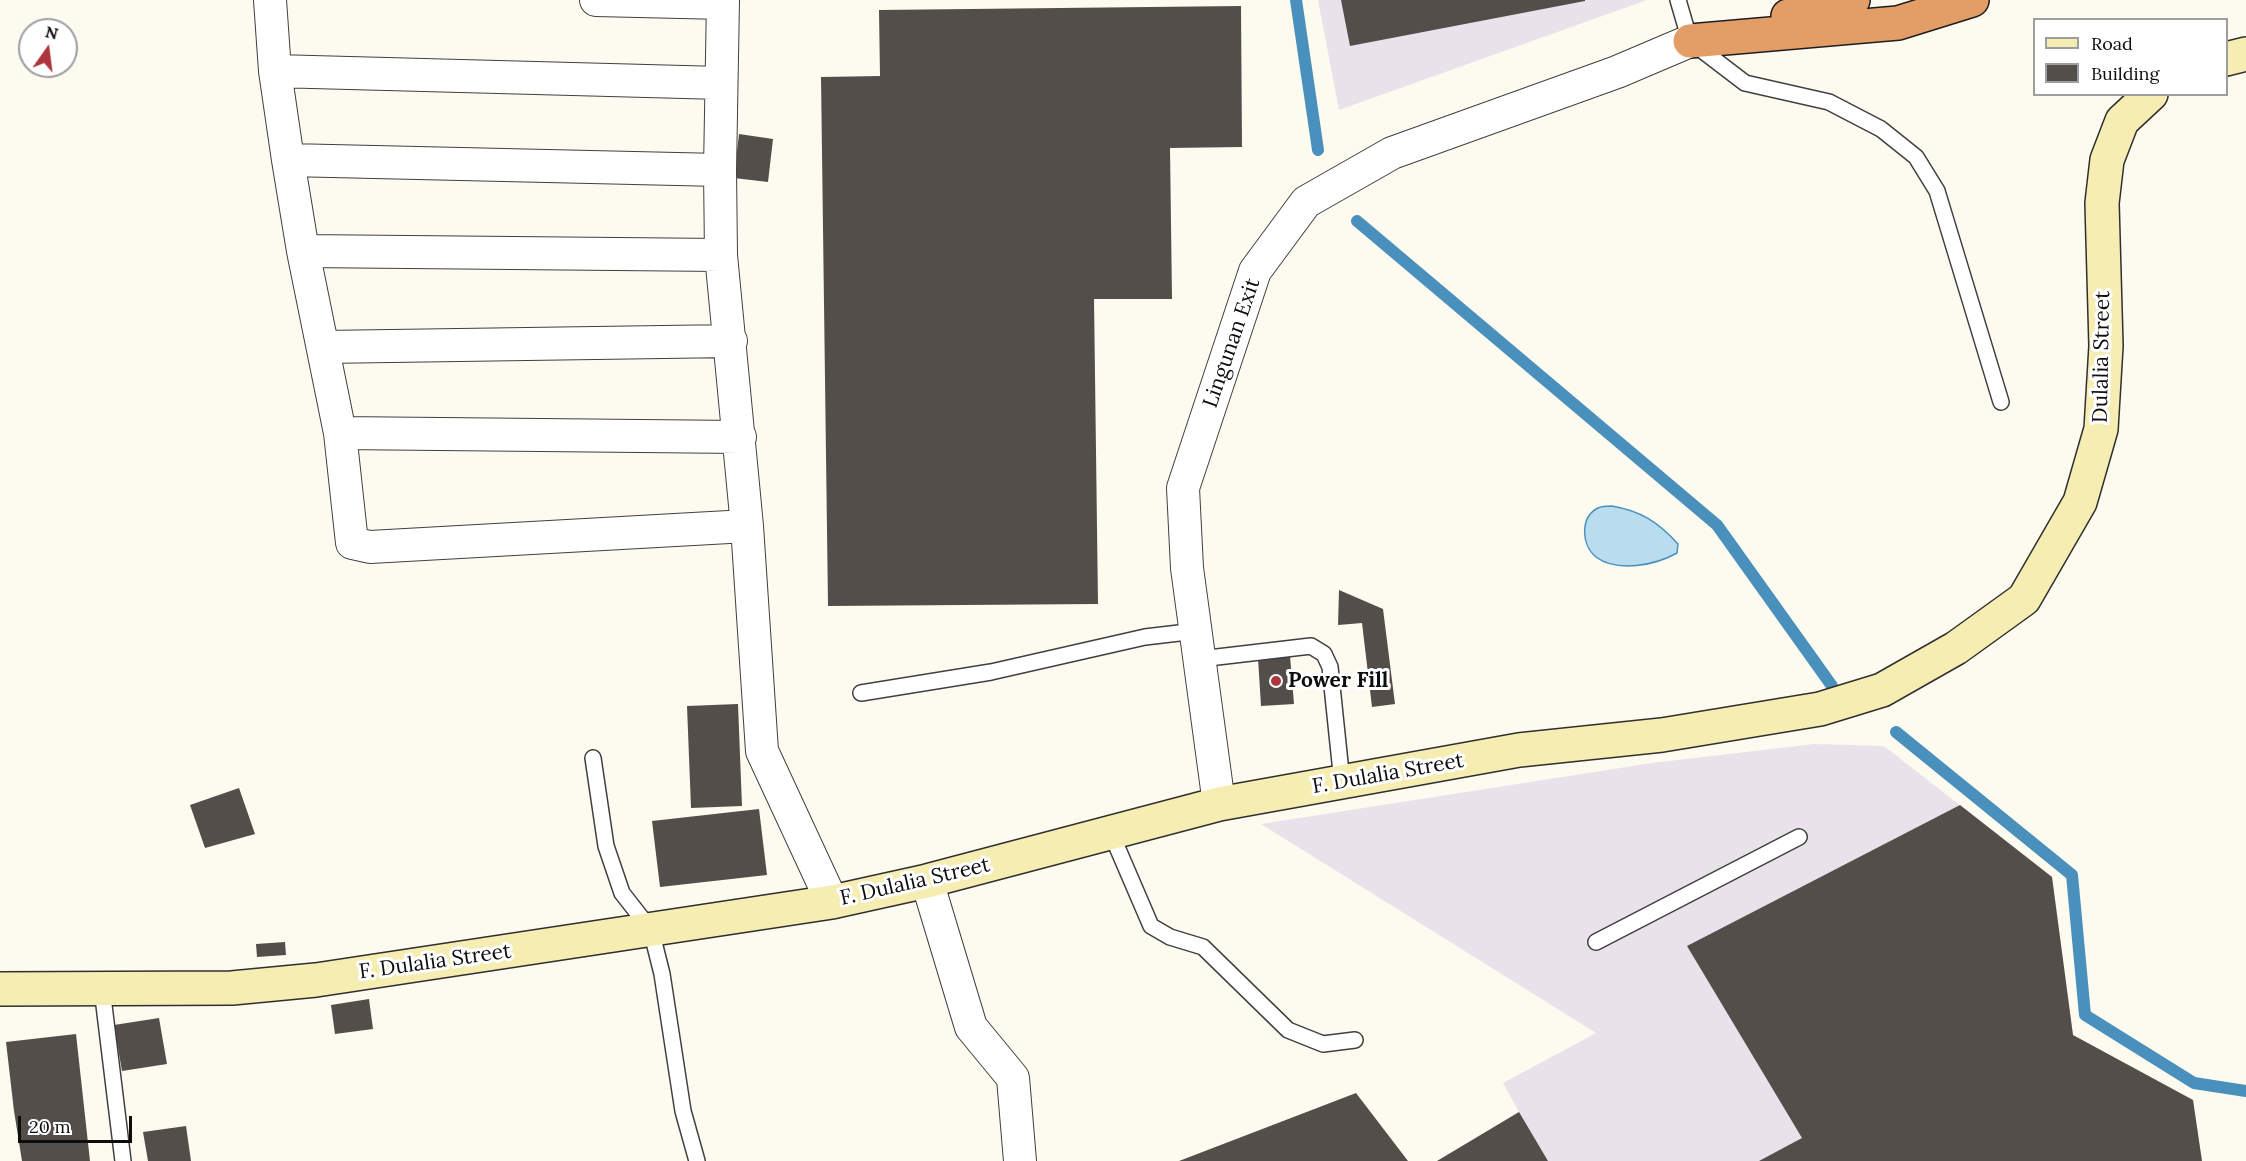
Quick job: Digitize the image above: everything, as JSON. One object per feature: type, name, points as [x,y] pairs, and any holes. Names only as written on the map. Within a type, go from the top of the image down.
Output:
[{"type":"highway","points":[[1690,41],[1853,0]]},
{"type":"highway","points":[[1690,41],[1898,23],[1972,0]]},
{"type":"street","points":[[270,0],[275,70],[288,160],[303,251],[340,433],[352,543],[370,547],[747,526]]},
{"type":"street","points":[[596,0],[723,1],[721,255],[740,437],[762,751],[832,902]]},
{"type":"street","name":"Lingunan Exit","points":[[1219,804],[1187,568],[1183,488],[1255,271],[1306,202],[1392,153],[1617,72],[1690,41]]},
{"type":"street","points":[[2228,58],[2246,54]]},
{"type":"street","points":[[275,70],[721,82]]},
{"type":"street","name":"Dulalia Street","points":[[1820,709],[1882,690],[1956,648],[2024,599],[2080,502],[2101,429],[2106,346],[2102,203],[2107,160],[2122,122],[2149,96]]},
{"type":"street","points":[[288,160],[720,170]]},
{"type":"street","points":[[303,251],[721,255]]},
{"type":"street","points":[[323,347],[731,341]]},
{"type":"street","points":[[340,433],[740,437]]},
{"type":"street","name":"F. Dulalia Street","points":[[0,989],[232,988],[316,980],[651,930],[832,902],[927,880],[1219,804],[1519,750],[1662,735],[1820,709]]},
{"type":"street","points":[[927,880],[971,1027],[1013,1078],[1020,1161]]},
{"type":"lane","points":[[1678,0],[1690,41],[1745,83],[1829,102],[1881,129],[1916,157],[1936,191],[2001,402]]},
{"type":"lane","points":[[861,693],[991,672],[1145,637],[1198,645],[1311,646],[1324,654],[1330,667],[1342,782]]},
{"type":"lane","points":[[593,758],[606,846],[622,893],[651,930],[662,974],[683,1111],[697,1161]]},
{"type":"lane","points":[[1111,832],[1151,926],[1170,937],[1203,947],[1288,1030],[1323,1044],[1355,1040]]},
{"type":"lane","points":[[1596,942],[1799,837]]},
{"type":"lane","points":[[102,989],[123,1161]]},
{"type":"shaded area","points":[[1318,0],[1647,0],[1339,110]]},
{"type":"shaded area","points":[[1814,744],[1884,746],[2052,877],[2073,1035],[2193,1100],[2202,1161],[1437,1161],[1519,1112],[1503,1083],[1596,1033],[1261,824],[1652,763]]},
{"type":"water","points":[[1603,506],[1612,506],[1640,514],[1663,529],[1678,544],[1677,553],[1658,561],[1636,566],[1615,565],[1596,557],[1587,546],[1586,524],[1592,512]]},
{"type":"building","points":[[1341,0],[1585,0],[1585,1],[1350,46]]},
{"type":"building","points":[[1241,6],[1242,147],[1170,148],[1172,299],[1094,299],[1098,604],[828,606],[821,77],[880,76],[879,10]]},
{"type":"building","points":[[739,134],[773,139],[768,182],[734,178]]},
{"type":"building","points":[[1339,590],[1383,609],[1395,704],[1372,707],[1362,623],[1338,625]]},
{"type":"building","name":"Power Fill","points":[[1290,656],[1294,704],[1261,706],[1258,658]]},
{"type":"building","points":[[738,704],[742,806],[691,808],[687,706]]},
{"type":"building","points":[[239,788],[255,834],[205,848],[190,805]]},
{"type":"building","points":[[1960,805],[2052,877],[2073,1035],[2193,1100],[2202,1161],[1759,1161],[1802,1138],[1687,946]]},
{"type":"building","points":[[759,809],[767,875],[660,887],[652,821]]},
{"type":"building","points":[[285,942],[286,955],[257,957],[256,944]]},
{"type":"building","points":[[369,999],[373,1029],[335,1034],[331,1005]]},
{"type":"building","points":[[159,1018],[167,1064],[122,1071],[114,1025]]},
{"type":"building","points":[[76,1034],[90,1161],[22,1161],[6,1042]]},
{"type":"building","points":[[1356,1093],[1408,1161],[1179,1161]]},
{"type":"building","points":[[1519,1112],[1548,1161],[1437,1161]]},
{"type":"building","points":[[186,1126],[191,1161],[148,1161],[143,1132]]},
{"type":"waterway","points":[[1296,0],[1318,150]]},
{"type":"waterway","points":[[1357,221],[1717,525],[1832,686]]},
{"type":"waterway","points":[[1896,732],[2072,875],[2085,1015],[2194,1083],[2246,1091]]},
{"type":"place","name":"Power Fill","points":[[1276,681]]}]
